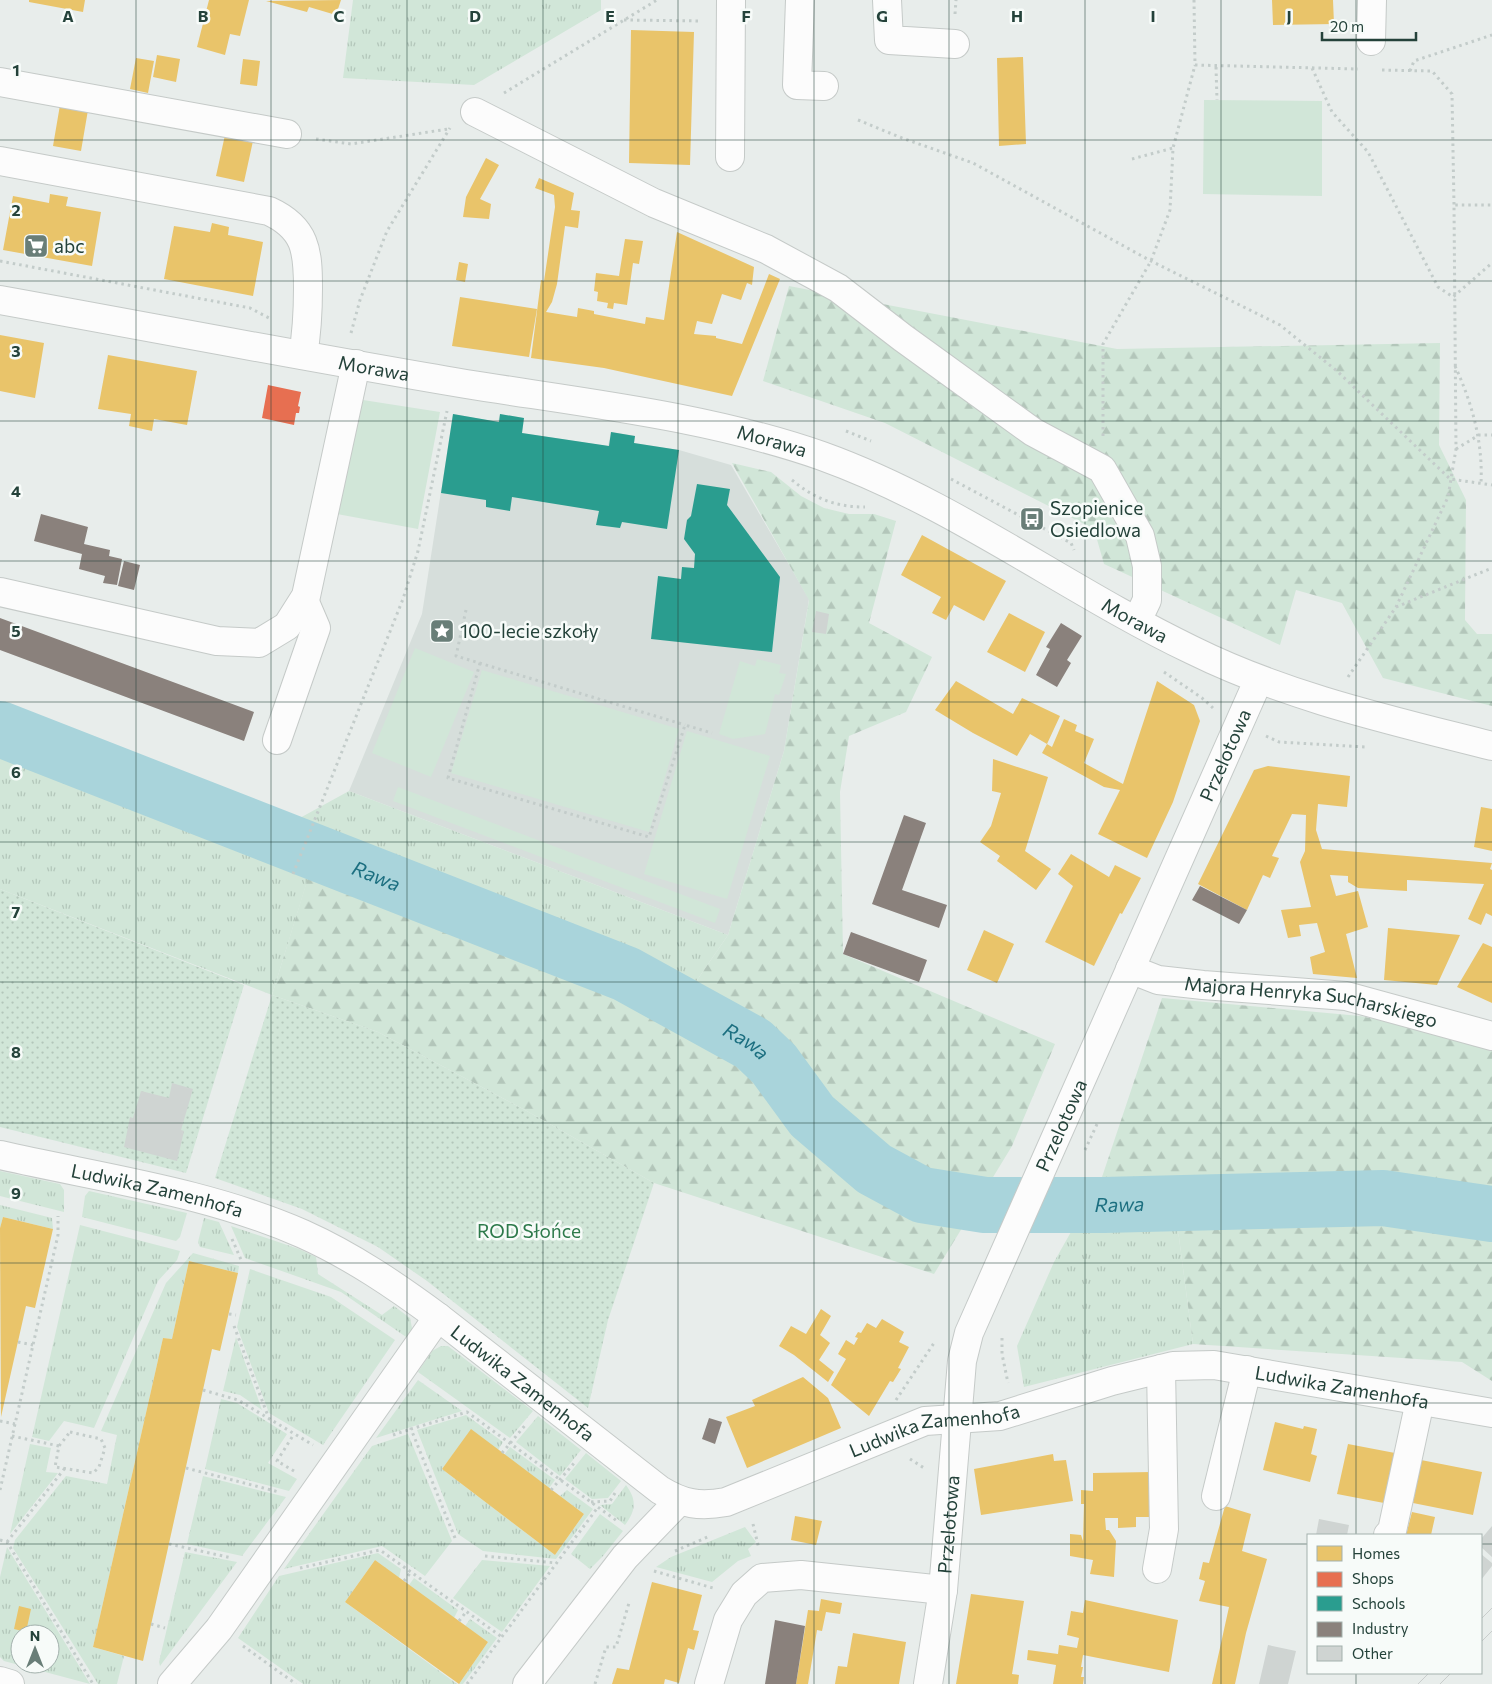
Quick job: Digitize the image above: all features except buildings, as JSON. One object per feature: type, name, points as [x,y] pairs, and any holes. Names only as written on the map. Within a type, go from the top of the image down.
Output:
[{"type":"street","points":[[800,0],[797,85],[824,86]]},
{"type":"street","points":[[887,0],[889,40],[955,44]]},
{"type":"street","points":[[1371,41],[1372,0]]},
{"type":"street","points":[[730,157],[731,11]]},
{"type":"street","points":[[0,82],[287,134]]},
{"type":"street","points":[[475,112],[654,202],[766,249],[838,288],[1033,432],[1102,469],[1140,536],[1147,566],[1147,600],[1137,621]]},
{"type":"street","points":[[0,161],[269,211],[284,218],[294,227],[308,256],[308,324],[303,355]]},
{"type":"street","name":"Morawa","points":[[0,300],[303,355],[686,420],[741,432],[848,466],[932,506],[1189,649],[1258,680],[1348,709],[1492,746]]},
{"type":"street","points":[[0,592],[217,641],[259,643],[287,626],[304,600],[356,364]]},
{"type":"street","points":[[277,740],[316,628],[304,600]]},
{"type":"street","name":"Przelotowa","points":[[928,1684],[943,1590],[962,1361],[969,1333],[1044,1162],[1092,1060],[1130,969],[1258,680]]},
{"type":"street","name":"Majora Henryka Sucharskiego","points":[[1130,969],[1158,980],[1346,996],[1492,1036]]},
{"type":"street","name":"Ludwika Zamenhofa","points":[[0,1155],[198,1199],[286,1227],[338,1252],[365,1267],[438,1318],[678,1502],[707,1504],[726,1502],[926,1421],[1000,1416],[1112,1381],[1173,1366],[1214,1364],[1492,1413]]},
{"type":"street","name":"Ludwika Zamenhofa","points":[[172,1684],[219,1629],[438,1318]]},
{"type":"street","points":[[1158,1569],[1164,1529],[1161,1369]]},
{"type":"street","points":[[1216,1496],[1247,1370]]},
{"type":"street","points":[[1389,1534],[1392,1531],[1420,1401]]},
{"type":"street","points":[[527,1684],[625,1557],[678,1502]]},
{"type":"street","name":"Przelotowa","points":[[709,1684],[728,1620],[744,1594],[762,1578],[801,1575],[943,1590]]},
{"type":"street","points":[[0,1682],[10,1684]]},
{"type":"path","points":[[1102,469],[1103,344],[1151,261],[1170,210],[1173,148],[1195,66],[1194,0]]},
{"type":"path","points":[[623,20],[731,11]]},
{"type":"path","points":[[1410,71],[1414,61],[1492,35]]},
{"type":"path","points":[[1195,66],[1361,69]]},
{"type":"path","points":[[1216,66],[1217,100]]},
{"type":"path","points":[[1312,68],[1332,112],[1368,152],[1438,287],[1453,297]]},
{"type":"path","points":[[1343,684],[1396,607],[1448,497],[1456,449],[1452,94],[1432,71],[1380,70]]},
{"type":"path","points":[[858,120],[973,163],[1151,261],[1280,325],[1338,371],[1450,479],[1492,485]]},
{"type":"path","points":[[287,134],[351,144],[449,129]]},
{"type":"path","points":[[1132,159],[1173,148]]},
{"type":"path","points":[[1454,205],[1492,205]]},
{"type":"path","points":[[1453,297],[1492,263]]},
{"type":"path","points":[[1454,366],[1466,389],[1479,435],[1481,483]]},
{"type":"path","points":[[293,874],[406,591],[418,551],[448,405]]},
{"type":"path","points":[[1456,449],[1479,435],[1492,435]]},
{"type":"path","points":[[786,476],[808,493],[828,503],[870,507]]},
{"type":"path","points":[[1396,607],[1492,568]]},
{"type":"path","points":[[466,610],[456,656],[712,733]]},
{"type":"path","points":[[480,663],[448,778],[649,837],[686,726]]},
{"type":"path","points":[[0,1490],[58,1235],[58,1216]]},
{"type":"path","points":[[44,1265],[51,1266]]},
{"type":"path","points":[[228,1314],[236,1315]]},
{"type":"path","points":[[234,1326],[268,1417]]},
{"type":"path","points":[[1005,1332],[1001,1341],[1003,1367],[1016,1412]]},
{"type":"path","points":[[892,1405],[935,1341]]},
{"type":"path","points":[[18,1342],[33,1345]]},
{"type":"path","points":[[203,1390],[238,1400],[323,1451],[348,1447]]},
{"type":"path","points":[[502,1453],[545,1401]]},
{"type":"path","points":[[455,1538],[411,1429],[467,1412],[642,1540]]},
{"type":"path","points":[[0,1420],[15,1424]]},
{"type":"path","points":[[70,1432],[101,1439],[105,1448],[100,1466],[93,1473],[65,1468],[55,1466],[59,1446],[70,1432]]},
{"type":"path","points":[[12,1436],[59,1446]]},
{"type":"path","points":[[551,1490],[594,1438]]},
{"type":"path","points":[[903,1458],[909,1458],[923,1467],[928,1475]]},
{"type":"path","points":[[7,1542],[65,1468]]},
{"type":"path","points":[[186,1468],[282,1493]]},
{"type":"path","points":[[467,1684],[598,1507]]},
{"type":"path","points":[[752,1518],[760,1551]]},
{"type":"path","points":[[669,1554],[718,1532]]},
{"type":"path","points":[[0,1540],[7,1542],[93,1684]]},
{"type":"path","points":[[169,1544],[244,1560],[276,1573],[380,1550],[502,1637]]},
{"type":"path","points":[[485,1556],[557,1563]]},
{"type":"path","points":[[646,1569],[712,1588],[717,1583]]},
{"type":"path","points":[[404,1581],[411,1572]]},
{"type":"path","points":[[595,1684],[606,1648],[616,1648],[630,1598]]},
{"type":"path","points":[[459,1621],[466,1611]]},
{"type":"path","points":[[151,1624],[165,1628]]},
{"type":"path","points":[[219,1629],[296,1684]]},
{"type":"shaded area","points":[[453,414],[498,422],[500,414],[524,418],[522,433],[608,446],[611,432],[635,436],[634,443],[679,450],[731,465],[809,599],[784,751],[728,935],[349,791],[422,614]]},
{"type":"green space","points":[[353,0],[601,0],[601,10],[474,85],[343,78]]},
{"type":"green space","points":[[1204,100],[1322,101],[1322,196],[1203,194]]},
{"type":"green space","points":[[789,286],[1117,349],[1440,343],[1439,445],[1466,500],[1465,620],[1477,634],[1492,634],[1492,706],[1383,678],[1342,603],[1296,590],[1280,645],[1104,564],[1094,529],[885,423],[763,381]]},
{"type":"green space","points":[[363,400],[440,412],[418,529],[337,514]]},
{"type":"green space","points":[[732,463],[771,472],[801,496],[824,508],[849,514],[874,514],[896,521],[869,623],[932,657],[906,712],[849,736],[840,792],[843,954],[1055,1044],[1012,1146],[934,1274],[654,1183],[525,1110],[378,1032],[272,995],[310,871],[671,1018],[728,935],[784,751],[809,600]]},
{"type":"green space","points":[[415,648],[474,672],[431,777],[372,753]]},
{"type":"green space","points":[[757,659],[781,665],[779,673],[786,674],[779,695],[775,694],[765,734],[733,739],[719,734],[740,661],[755,666]]},
{"type":"green space","points":[[482,670],[679,729],[649,832],[451,773]]},
{"type":"green space","points":[[0,707],[298,819],[349,791],[728,935],[671,1018],[310,872],[272,995],[0,889]]},
{"type":"green space","points":[[687,731],[770,756],[727,899],[644,874]]},
{"type":"green space","points":[[398,787],[720,909],[715,923],[393,801]]},
{"type":"green space","points":[[0,889],[244,985],[186,1173],[0,1127]]},
{"type":"green space","name":"ROD Słońce","points":[[272,995],[378,1032],[525,1110],[654,1183],[608,1320],[588,1408],[427,1281],[378,1247],[302,1209],[215,1178]]},
{"type":"green space","points":[[1162,998],[1360,1016],[1492,1043],[1492,1381],[1462,1362],[1193,1344],[1178,1230],[1102,1177]]},
{"type":"green space","points":[[0,1171],[60,1184],[64,1190],[64,1212],[0,1196]]},
{"type":"green space","points":[[1102,1177],[1178,1230],[1193,1344],[1024,1387],[1017,1346],[1054,1262]]},
{"type":"green space","points":[[89,1191],[187,1213],[180,1237],[176,1241],[82,1217],[85,1196]]},
{"type":"green space","points":[[0,1205],[52,1218],[53,1229],[3,1217],[0,1228]]},
{"type":"green space","points":[[204,1218],[219,1222],[234,1255],[200,1247],[198,1242]]},
{"type":"green space","points":[[80,1225],[180,1251],[177,1260],[158,1281],[94,1428],[64,1421],[49,1441],[32,1437]]},
{"type":"green space","points":[[231,1226],[299,1249],[316,1257],[318,1274],[382,1315],[394,1306],[410,1318],[413,1333],[409,1339],[341,1292],[245,1258]]},
{"type":"green space","points":[[193,1253],[239,1266],[238,1273],[189,1261],[172,1339],[163,1338],[93,1647],[124,1656],[117,1684],[98,1684],[13,1548],[15,1540],[66,1476],[107,1484],[117,1435],[101,1431],[166,1283]]},
{"type":"green space","points":[[250,1269],[331,1297],[395,1340],[323,1445],[269,1413],[237,1327]]},
{"type":"green space","points":[[236,1337],[262,1410],[240,1395],[223,1391]]},
{"type":"green space","points":[[441,1346],[448,1346],[533,1411],[510,1438],[418,1372],[432,1351]]},
{"type":"green space","points":[[418,1380],[462,1411],[376,1438]]},
{"type":"green space","points":[[221,1399],[237,1403],[287,1434],[268,1463],[297,1479],[289,1491],[205,1469]]},
{"type":"green space","points":[[466,1415],[503,1442],[498,1450],[471,1430],[442,1469],[555,1555],[584,1514],[560,1496],[567,1490],[593,1509],[556,1559],[483,1551],[458,1534],[417,1430]]},
{"type":"green space","points":[[538,1416],[581,1450],[560,1476],[516,1442]]},
{"type":"green space","points":[[408,1434],[452,1541],[425,1576],[382,1546],[284,1569],[372,1446]]},
{"type":"green space","points":[[30,1444],[51,1448],[46,1472],[58,1473],[10,1534]]},
{"type":"green space","points":[[510,1447],[555,1480],[549,1488],[504,1455]]},
{"type":"green space","points":[[586,1453],[621,1481],[608,1498],[592,1499],[565,1479]]},
{"type":"green space","points":[[203,1476],[286,1497],[242,1556],[187,1544]]},
{"type":"green space","points":[[626,1485],[632,1495],[634,1505],[625,1525],[600,1505],[612,1504]]},
{"type":"green space","points":[[600,1514],[623,1531],[590,1569],[571,1554]]},
{"type":"green space","points":[[745,1527],[756,1542],[748,1549],[751,1556],[738,1561],[712,1582],[656,1567],[671,1557]]},
{"type":"green space","points":[[7,1547],[54,1624],[10,1624],[10,1663],[4,1661],[0,1657],[0,1577]]},
{"type":"green space","points":[[185,1552],[237,1562],[160,1666],[159,1662]]},
{"type":"green space","points":[[378,1553],[401,1569],[399,1578],[375,1560],[345,1602],[457,1684],[303,1684],[238,1638],[279,1576]]},
{"type":"green space","points":[[482,1560],[550,1566],[502,1632],[453,1598]]},
{"type":"green space","points":[[414,1578],[458,1610],[454,1618],[409,1585]]},
{"type":"green space","points":[[470,1619],[497,1638],[463,1684],[459,1684],[488,1642],[465,1626]]},
{"type":"green space","points":[[60,1634],[90,1684],[53,1674],[60,1674]]},
{"type":"waterway","name":"Rawa","points":[[0,729],[626,974],[753,1044],[774,1064],[812,1116],[874,1169],[922,1195],[985,1205],[1104,1205],[1383,1198],[1492,1214]]},
{"type":"tram line","points":[[1482,1618],[1492,1608]]},
{"type":"tram line","points":[[1482,1641],[1492,1631]]},
{"type":"tram line","points":[[1418,1684],[1428,1674]]},
{"type":"tram line","points":[[1440,1684],[1450,1674]]},
{"type":"place","name":"abc","points":[[36,246]]},
{"type":"place","name":"Szopienice Osiedlowa","points":[[1032,519]]},
{"type":"place","name":"100-lecie szkoły","points":[[442,631]]}]
